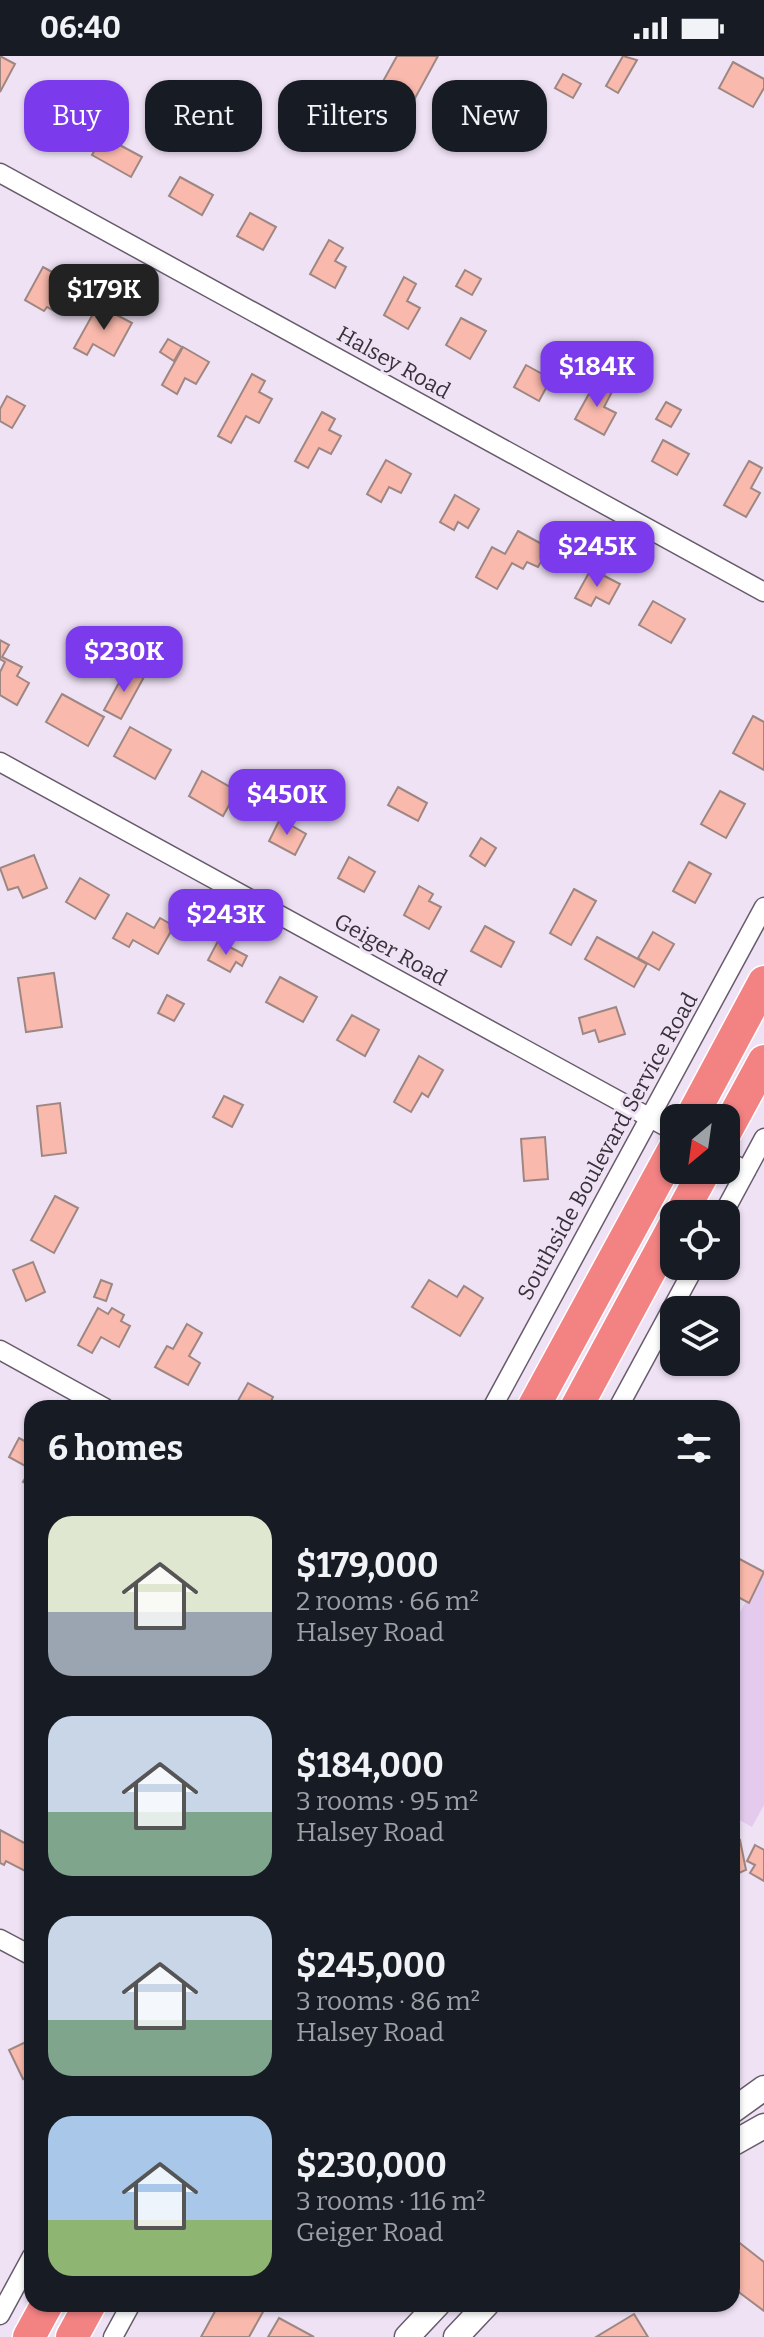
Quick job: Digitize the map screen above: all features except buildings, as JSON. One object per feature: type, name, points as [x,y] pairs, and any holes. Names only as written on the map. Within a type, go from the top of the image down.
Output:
[{"type":"highway","points":[[699,1104],[764,982]]},
{"type":"highway","points":[[740,1105],[764,1061]]},
{"type":"highway","points":[[537,1400],[660,1175]]},
{"type":"highway","points":[[580,1400],[660,1252]]},
{"type":"highway","points":[[29,2337],[43,2312]]},
{"type":"highway","points":[[72,2337],[86,2312]]},
{"type":"street","name":"Halsey Road","points":[[0,173],[764,592]]},
{"type":"street","name":"Geiger Road","points":[[0,762],[660,1123]]},
{"type":"street","name":"Southside Boulevard Service Road","points":[[496,1400],[764,907]]},
{"type":"street","points":[[730,1200],[764,1138]]},
{"type":"street","points":[[740,1168],[746,1171]]},
{"type":"street","points":[[622,1400],[687,1280]]},
{"type":"street","points":[[0,1350],[91,1400]]},
{"type":"street","points":[[0,1939],[24,1952]]},
{"type":"street","points":[[740,2105],[764,2088]]},
{"type":"street","points":[[740,2140],[764,2126]]},
{"type":"street","points":[[0,2315],[24,2271]]},
{"type":"street","points":[[113,2337],[127,2312]]},
{"type":"street","points":[[407,2337],[430,2312]]},
{"type":"street","points":[[456,2337],[479,2312]]},
{"type":"shaded area","points":[[764,1568],[764,1805],[752,1827],[740,1820],[740,1612]]}]
